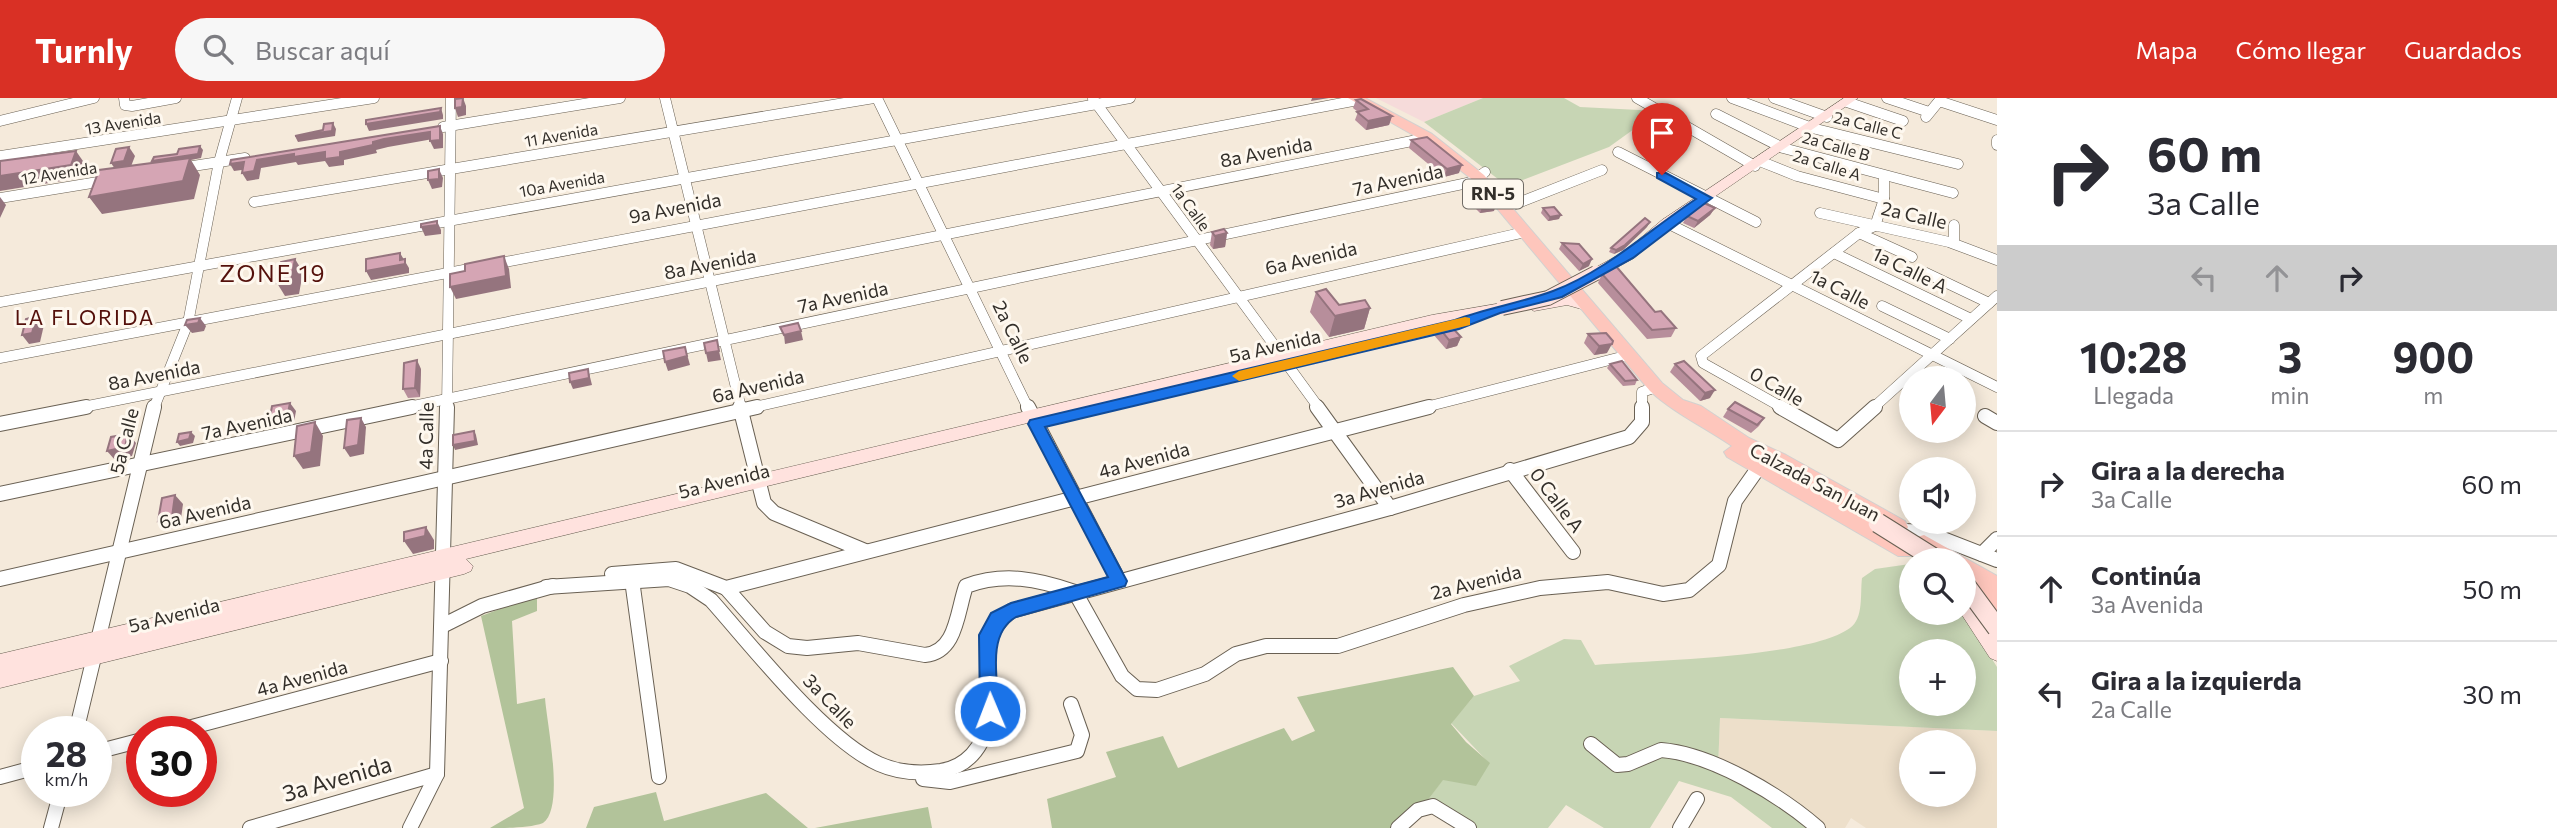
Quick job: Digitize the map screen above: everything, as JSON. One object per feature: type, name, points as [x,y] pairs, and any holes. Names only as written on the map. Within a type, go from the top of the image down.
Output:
[{"type":"main road","name":"Calzada San Juan","points":[[1360,99],[1427,138],[1482,175],[1513,205],[1590,297],[1603,322]]},
{"type":"main road","name":"Calzada San Juan","points":[[1360,99],[1423,126],[1461,151],[1565,283],[1603,322],[1657,387],[1677,405],[1681,416],[1696,428],[1760,459],[1903,540],[1923,548]]},
{"type":"main road","name":"5a Avenida","points":[[1455,320],[1558,294],[1629,256],[1667,223],[1783,148],[1850,99]]},
{"type":"main road","name":"5a Avenida","points":[[1455,320],[1539,298],[1560,290],[1565,283]]},
{"type":"main road","name":"5a Avenida","points":[[0,663],[96,647],[444,565],[1282,357],[1455,320],[1567,300],[1585,305]]},
{"type":"main road","points":[[1760,459],[1783,469],[1918,548]]},
{"type":"main road","name":"Calzada San Juan","points":[[1903,540],[1910,548]]},
{"type":"main road","points":[[1976,574],[1997,587]]},
{"type":"main road","points":[[1976,591],[1997,603]]},
{"type":"main road","points":[[1976,600],[1997,628]]},
{"type":"main road","points":[[1976,621],[1997,652]]},
{"type":"main road","name":"5a Avenida","points":[[0,679],[96,647]]},
{"type":"street","points":[[0,133],[1,121],[94,98]]},
{"type":"street","points":[[126,102],[176,98]]},
{"type":"street","name":"5a Calle","points":[[80,716],[158,392],[188,323],[212,210],[219,162],[235,98]]},
{"type":"street","name":"13 Avenida","points":[[0,156],[374,98]]},
{"type":"street","name":"4a Calle","points":[[437,774],[444,565],[451,98]]},
{"type":"street","points":[[437,128],[620,98]]},
{"type":"street","points":[[665,98],[722,341],[764,503],[774,513],[866,551]]},
{"type":"street","name":"11 Avenida","points":[[254,202],[875,98]]},
{"type":"street","name":"2a Calle","points":[[875,98],[1034,420],[1119,581]]},
{"type":"street","name":"10a Avenida","points":[[0,302],[898,140],[1095,101],[1130,98]]},
{"type":"street","points":[[1637,98],[1758,164]]},
{"type":"street","name":"2a Calle C","points":[[1732,98],[1812,128],[1958,164]]},
{"type":"street","points":[[1774,98],[1826,117]]},
{"type":"street","points":[[1887,98],[1928,114],[1937,101],[1997,120]]},
{"type":"street","name":"9a Avenida","points":[[0,358],[1360,99]]},
{"type":"street","points":[[1850,99],[1903,121]]},
{"type":"street","name":"1a Calle","points":[[1095,101],[1390,509]]},
{"type":"street","name":"2a Calle B","points":[[1716,114],[1783,148],[1953,193]]},
{"type":"street","name":"8a Avenida","points":[[0,424],[1427,138]]},
{"type":"street","points":[[1618,152],[1756,222]]},
{"type":"street","points":[[164,171],[252,157]]},
{"type":"street","name":"2a Calle A","points":[[1758,164],[1807,180],[1884,199]]},
{"type":"street","points":[[1513,205],[1602,170]]},
{"type":"street","name":"7a Avenida","points":[[0,494],[1472,182],[1482,175]]},
{"type":"street","points":[[1700,359],[1859,233],[1875,226],[1884,199],[1884,176]]},
{"type":"street","name":"12 Avenida","points":[[0,198],[123,178]]},
{"type":"street","name":"2a Calle","points":[[1820,213],[1954,243],[1997,260]]},
{"type":"street","name":"1a Calle","points":[[1667,223],[1997,387]]},
{"type":"street","points":[[1954,225],[1954,243]]},
{"type":"street","name":"6a Avenida","points":[[0,579],[1525,232]]},
{"type":"street","points":[[1859,233],[1912,257]]},
{"type":"street","name":"1a Calle A","points":[[1834,253],[1971,319]]},
{"type":"street","points":[[1838,440],[1993,299],[1924,272]]},
{"type":"street","points":[[1882,306],[1950,339]]},
{"type":"street","name":"4a Avenida","points":[[726,588],[1332,429],[1629,355]]},
{"type":"street","name":"0 Calle","points":[[1700,359],[1838,440]]},
{"type":"street","name":"3a Avenida","points":[[1075,592],[1390,509],[1510,470],[1629,437],[1642,422],[1642,392],[1657,387]]},
{"type":"street","points":[[1985,416],[1997,423]]},
{"type":"street","name":"2a Avenida","points":[[1075,592],[1122,676],[1137,689],[1157,690],[1205,674],[1236,654],[1256,649],[1338,646],[1464,605],[1540,588],[1608,582],[1663,594],[1689,590],[1719,565],[1726,547],[1735,501],[1760,459]]},
{"type":"street","name":"0 Calle A","points":[[1510,470],[1573,552]]},
{"type":"street","points":[[1903,540],[1925,532],[1997,560]]},
{"type":"street","points":[[1982,554],[1997,539]]},
{"type":"street","points":[[442,626],[482,606],[546,587],[610,574],[676,569],[726,588],[775,641],[789,647],[858,643],[929,655],[941,652],[951,640],[956,608],[966,586],[977,581],[989,576],[1015,577],[1044,581],[1075,592]]},
{"type":"street","name":"3a Calle","points":[[632,580],[669,579],[690,586],[711,600],[841,742],[869,760],[901,770],[936,773],[972,758],[983,739],[990,711],[988,635],[998,618],[1011,611],[1075,592]]},
{"type":"street","points":[[546,587],[632,580],[659,777]]},
{"type":"street","name":"4a Avenida","points":[[217,720],[440,661]]},
{"type":"street","points":[[901,770],[909,777],[950,782],[1072,753],[1083,741],[1071,704]]},
{"type":"street","points":[[1591,744],[1617,765],[1626,765],[1653,751],[1664,750],[1745,777],[1768,787],[1818,828]]},
{"type":"street","points":[[0,777],[21,771]]},
{"type":"street","points":[[410,828],[437,774]]},
{"type":"street","name":"3a Avenida","points":[[250,828],[437,774]]},
{"type":"street","points":[[1680,828],[1697,799]]},
{"type":"street","points":[[1398,828],[1419,808],[1440,806],[1469,828]]},
{"type":"street","points":[[51,828],[57,807]]},
{"type":"shaded area","points":[[1376,98],[1483,98],[1424,122]]},
{"type":"shaded area","points":[[1720,718],[1976,730],[1899,730],[1899,807],[1976,807],[1976,730],[1997,731],[1997,828],[1866,828],[1851,818],[1845,828],[1806,828],[1780,801],[1718,769]]},
{"type":"green space","points":[[1483,98],[1564,98],[1580,107],[1659,111],[1609,147],[1507,186],[1424,122]]},
{"type":"green space","points":[[1899,566],[1899,625],[1971,625],[1997,667],[1997,731],[1720,718],[1718,769],[1780,801],[1806,828],[1772,828],[1731,797],[1679,781],[1650,828],[1604,828],[1566,805],[1548,828],[1466,828],[1428,800],[1443,779],[1489,763],[1451,723],[1474,696],[1520,681],[1509,666],[1564,639],[1581,640],[1595,665],[1728,656],[1801,646],[1830,638],[1854,624],[1859,612],[1862,578],[1875,569]]},
{"type":"green space","points":[[537,595],[537,611],[512,621],[517,704],[545,698],[553,765],[553,801],[543,823],[525,827],[490,828],[524,808],[481,616]]},
{"type":"green space","points":[[1453,667],[1474,696],[1451,724],[1466,742],[1490,763],[1476,786],[1443,780],[1428,800],[1393,828],[1052,828],[1047,799],[1116,777],[1106,752],[1163,736],[1178,768],[1284,728],[1292,741],[1315,731],[1297,697]]},
{"type":"green space","points":[[656,792],[664,821],[766,793],[808,828],[586,828],[594,807]]},
{"type":"green space","points":[[928,807],[932,828],[815,828]]},
{"type":"building","points":[[463,98],[462,107],[455,108],[455,99]]},
{"type":"building","points":[[1361,99],[1392,116],[1368,121],[1357,112],[1368,109],[1356,100]]},
{"type":"building","points":[[441,108],[440,112],[366,124],[366,120]]},
{"type":"building","points":[[333,123],[332,131],[295,136],[323,130],[324,124]]},
{"type":"building","points":[[440,126],[440,140],[430,141],[430,132],[373,142],[373,145],[340,152],[340,157],[325,159],[325,152],[257,160],[254,171],[242,173],[244,162],[230,164],[231,160]]},
{"type":"building","points":[[1427,137],[1462,165],[1447,169],[1411,140]]},
{"type":"building","points":[[200,146],[198,154],[152,161],[154,157],[177,154],[179,149]]},
{"type":"building","points":[[129,147],[124,161],[111,163],[116,149]]},
{"type":"building","points":[[76,151],[71,165],[0,176],[0,161]]},
{"type":"building","points":[[190,158],[183,181],[89,197],[99,170]]},
{"type":"building","points":[[439,169],[439,179],[428,180],[428,171]]},
{"type":"building","points":[[1487,191],[1497,202],[1483,204],[1472,193]]},
{"type":"building","points":[[1704,203],[1715,208],[1698,221],[1687,216]]},
{"type":"building","points":[[1554,207],[1561,215],[1550,217],[1543,208]]},
{"type":"building","points":[[1645,218],[1650,222],[1625,245],[1616,250],[1611,248]]},
{"type":"building","points":[[437,221],[437,225],[421,227],[421,224]]},
{"type":"building","points":[[1224,229],[1227,233],[1215,236],[1212,232]]},
{"type":"building","points":[[1562,243],[1579,244],[1592,259],[1583,264]]},
{"type":"building","points":[[400,253],[400,260],[405,259],[405,264],[366,271],[366,259]]},
{"type":"building","points":[[504,256],[506,276],[450,287],[450,274],[465,271],[465,264]]},
{"type":"building","points":[[295,259],[291,280],[277,283],[281,262]]},
{"type":"building","points":[[1615,265],[1655,312],[1661,311],[1676,328],[1652,330],[1602,274]]},
{"type":"building","points":[[1326,289],[1339,305],[1365,300],[1370,308],[1335,316],[1316,292]]},
{"type":"building","points":[[37,316],[32,333],[22,335],[26,319]]},
{"type":"building","points":[[200,318],[198,323],[185,325],[187,320]]},
{"type":"building","points":[[798,323],[801,331],[784,335],[780,327]]},
{"type":"building","points":[[1448,323],[1461,337],[1449,340],[1437,325]]},
{"type":"building","points":[[1606,333],[1613,341],[1612,344],[1599,346],[1588,334]]},
{"type":"building","points":[[717,340],[719,351],[706,353],[704,343]]},
{"type":"building","points":[[685,347],[687,356],[665,362],[663,351]]},
{"type":"building","points":[[417,360],[415,388],[403,389],[404,363]]},
{"type":"building","points":[[1622,361],[1637,380],[1625,381],[1610,364]]},
{"type":"building","points":[[1684,361],[1715,390],[1705,393],[1675,364]]},
{"type":"building","points":[[588,369],[589,378],[570,382],[569,373]]},
{"type":"building","points":[[1735,402],[1764,418],[1757,425],[1728,409]]},
{"type":"building","points":[[290,403],[288,413],[270,417],[272,406]]},
{"type":"building","points":[[361,418],[358,445],[344,448],[347,420]]},
{"type":"building","points":[[315,422],[311,452],[294,456],[297,426]]},
{"type":"building","points":[[474,431],[475,441],[453,445],[453,435]]},
{"type":"building","points":[[191,432],[189,439],[177,442],[179,434]]},
{"type":"building","points":[[128,434],[125,447],[107,451],[111,437]]},
{"type":"building","points":[[175,495],[172,517],[158,521],[162,498]]},
{"type":"building","points":[[426,527],[425,536],[404,541],[404,532]]},
{"type":"slow traffic","points":[[1239,376],[1465,322]]},
{"type":"district","name":"ZONE 19","points":[[273,274]]},
{"type":"district","name":"LA FLORIDA","points":[[85,318]]},
{"type":"route","points":[[990,711],[988,635],[998,618],[1011,611],[1119,581],[1036,424],[1459,324],[1496,310],[1548,298],[1629,256],[1667,223],[1705,198],[1662,175]]}]
